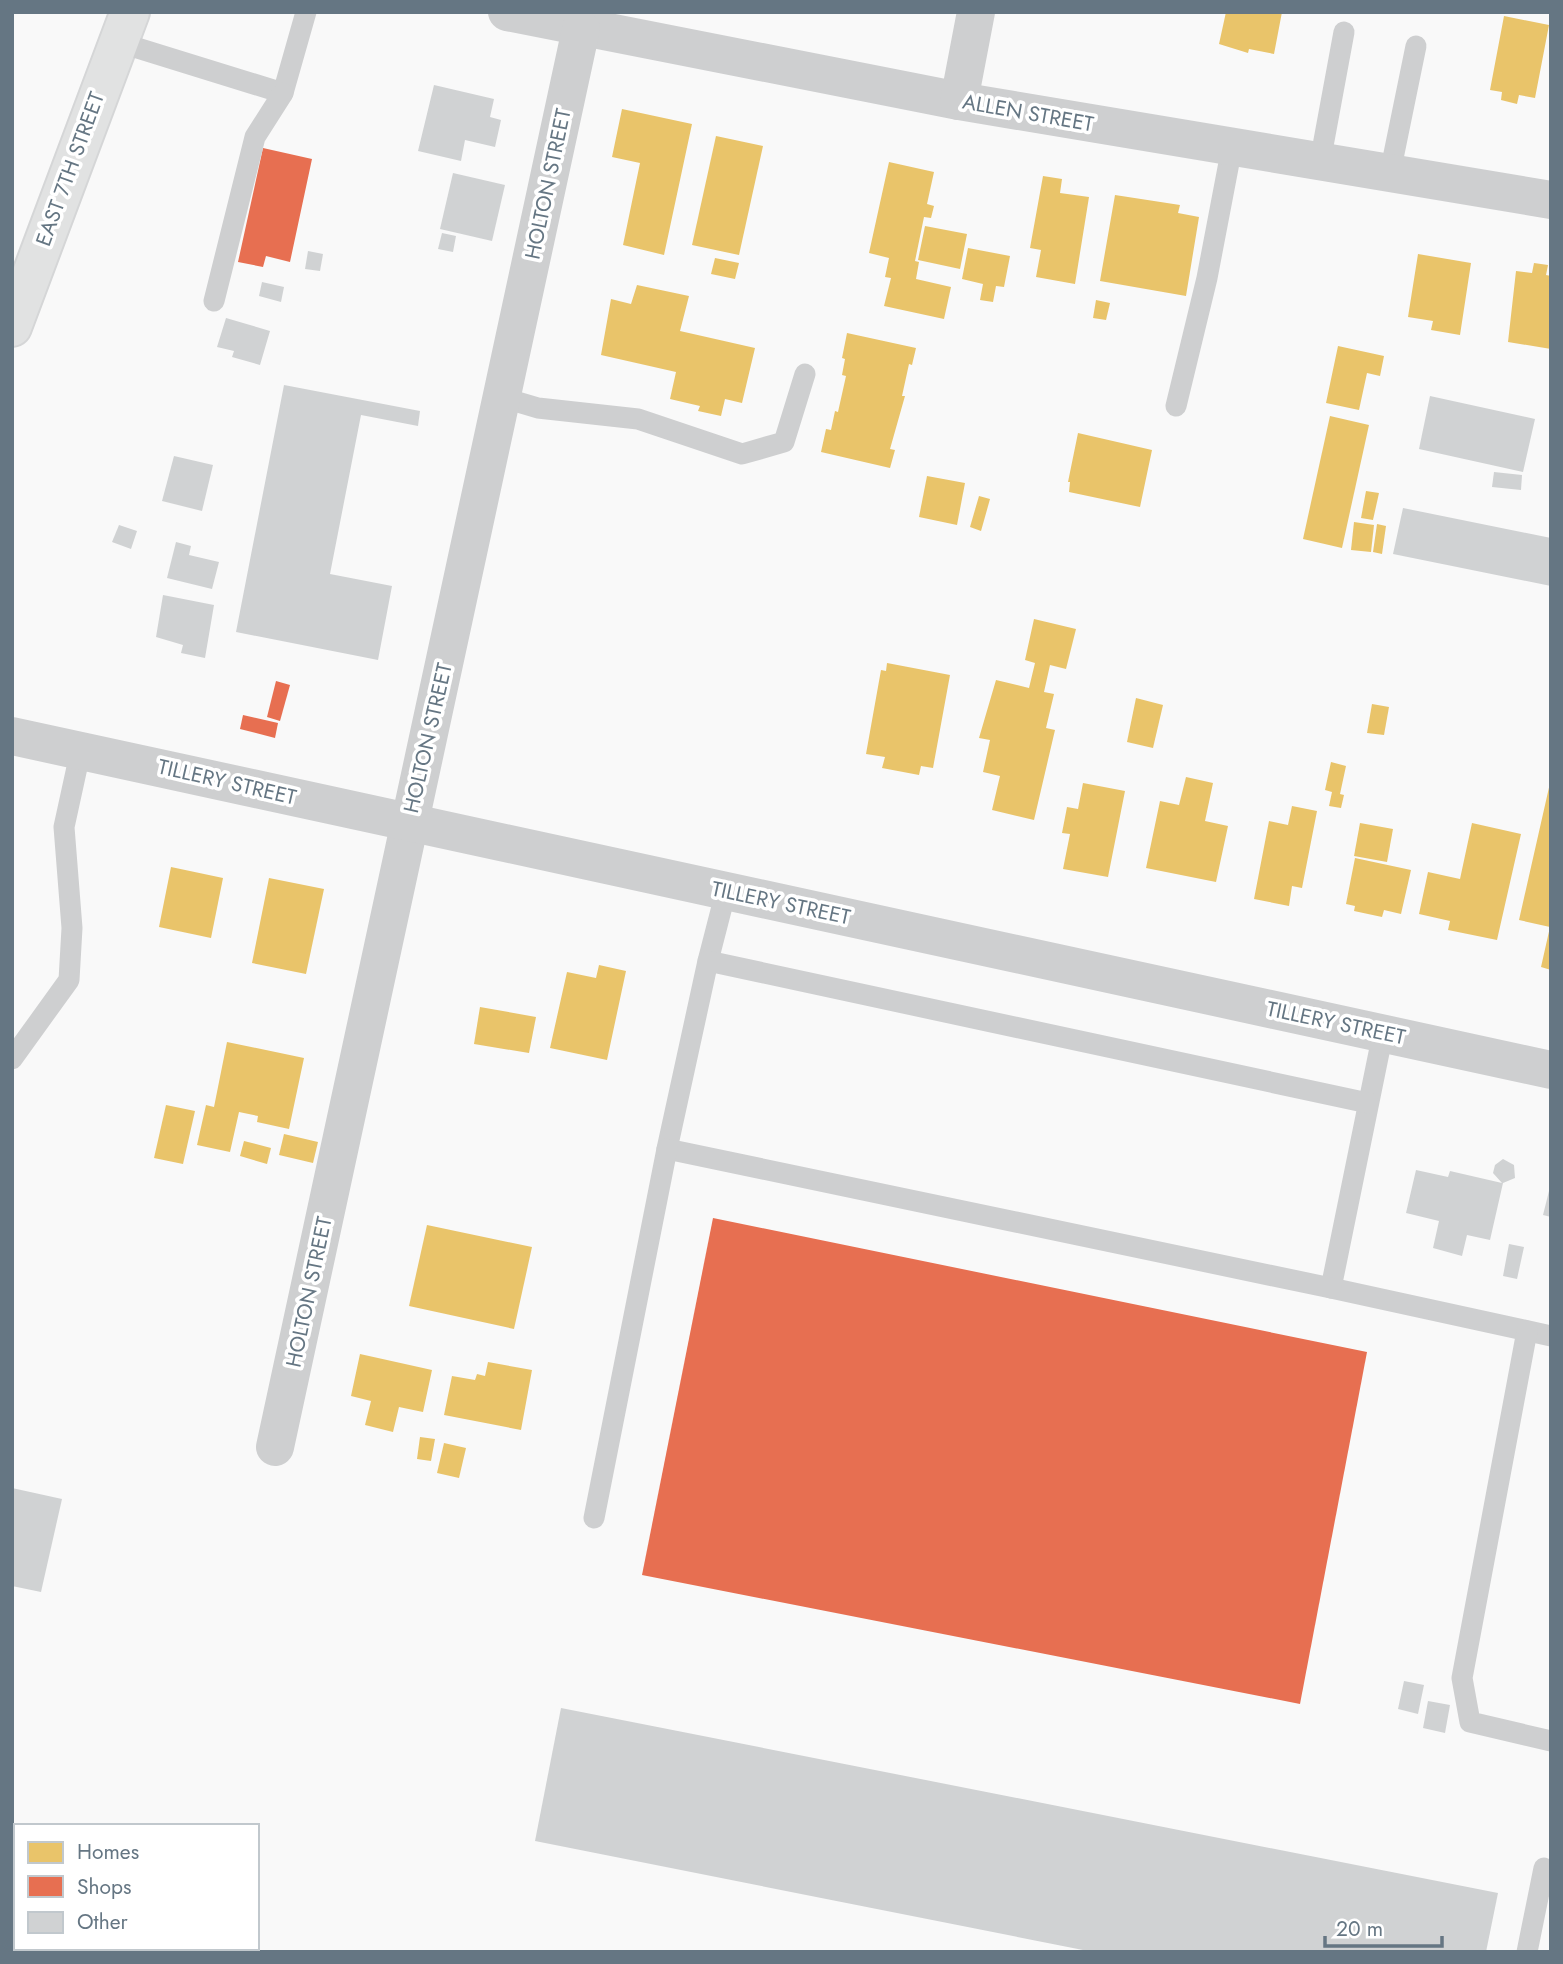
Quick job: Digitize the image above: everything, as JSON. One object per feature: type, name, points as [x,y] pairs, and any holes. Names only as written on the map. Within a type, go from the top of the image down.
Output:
[{"type":"main road","name":"EAST 7TH STREET","points":[[12,327],[124,27]]},
{"type":"street","name":"ALLEN STREET","points":[[507,12],[581,29],[959,101],[1551,200]]},
{"type":"street","points":[[959,101],[976,12]]},
{"type":"street","name":"HOLTON STREET","points":[[275,1447],[581,29]]},
{"type":"street","name":"TILLERY STREET","points":[[12,736],[1551,1070]]},
{"type":"lane","points":[[214,301],[255,137],[283,93],[306,12]]},
{"type":"lane","points":[[124,27],[283,93]]},
{"type":"lane","points":[[1320,162],[1343,32]]},
{"type":"lane","points":[[1390,173],[1416,46]]},
{"type":"lane","points":[[1176,407],[1207,278],[1232,147]]},
{"type":"lane","points":[[502,397],[538,408],[638,419],[741,454],[784,442],[805,374]]},
{"type":"lane","points":[[12,1059],[69,981],[72,928],[64,827],[81,749]]},
{"type":"lane","points":[[594,1518],[667,1149],[726,891]]},
{"type":"lane","points":[[708,961],[1368,1103]]},
{"type":"lane","points":[[1331,1288],[1383,1033]]},
{"type":"lane","points":[[667,1149],[1551,1336]]},
{"type":"lane","points":[[1527,1331],[1462,1678],[1470,1723],[1551,1741]]},
{"type":"lane","points":[[1527,1952],[1544,1868]]},
{"type":"building: Homes","points":[[1226,12],[1282,12],[1274,54],[1249,49],[1248,53],[1219,44]]},
{"type":"building: Homes","points":[[1504,16],[1549,25],[1535,98],[1519,95],[1517,104],[1501,100],[1502,92],[1490,90]]},
{"type":"building: Homes","points":[[622,109],[692,124],[664,255],[623,245],[640,163],[612,157]]},
{"type":"building: Homes","points":[[716,136],[763,146],[739,255],[692,245]]},
{"type":"building: Homes","points":[[889,162],[934,172],[927,204],[934,206],[931,218],[924,217],[915,261],[919,262],[916,279],[951,287],[944,319],[884,306],[891,278],[885,277],[889,258],[869,253]]},
{"type":"building: Homes","points":[[1043,176],[1062,179],[1060,193],[1089,197],[1075,284],[1036,277],[1041,250],[1030,248]]},
{"type":"building: Homes","points":[[1115,195],[1180,205],[1178,213],[1199,217],[1186,296],[1100,281]]},
{"type":"building: Homes","points":[[925,226],[967,234],[960,269],[918,260]]},
{"type":"building: Homes","points":[[968,248],[1010,256],[1004,287],[996,286],[993,302],[980,300],[983,284],[962,279]]},
{"type":"building: Homes","points":[[1418,254],[1471,263],[1460,335],[1431,330],[1433,321],[1408,317]]},
{"type":"building: Homes","points":[[715,258],[739,263],[735,279],[711,274]]},
{"type":"building: Homes","points":[[1534,263],[1548,265],[1546,275],[1551,276],[1551,349],[1508,342],[1516,271],[1532,273]]},
{"type":"building: Homes","points":[[637,285],[689,296],[680,331],[755,348],[742,403],[725,399],[721,416],[698,411],[700,406],[670,399],[676,372],[601,355],[611,299],[631,304]]},
{"type":"building: Homes","points":[[1096,300],[1110,303],[1106,320],[1093,318]]},
{"type":"building: Homes","points":[[847,333],[916,348],[912,365],[909,364],[902,396],[905,396],[890,449],[895,450],[890,468],[821,452],[826,429],[831,430],[835,411],[838,412],[846,376],[842,375],[845,359],[842,358]]},
{"type":"building: Homes","points":[[1338,346],[1384,356],[1380,376],[1367,373],[1359,410],[1326,403]]},
{"type":"building: Homes","points":[[1330,416],[1369,425],[1342,548],[1303,539]]},
{"type":"building: Homes","points":[[1078,433],[1152,450],[1140,507],[1069,492],[1068,482]]},
{"type":"building: Homes","points":[[927,476],[965,483],[957,525],[919,517]]},
{"type":"building: Homes","points":[[1366,491],[1379,493],[1373,520],[1361,518]]},
{"type":"building: Homes","points":[[979,496],[990,499],[981,531],[970,527]]},
{"type":"building: Homes","points":[[1354,522],[1374,525],[1371,552],[1351,550]]},
{"type":"building: Homes","points":[[1377,524],[1386,526],[1382,554],[1373,552]]},
{"type":"building: Homes","points":[[1034,619],[1076,629],[1066,669],[1050,665],[1044,692],[1054,694],[1046,728],[1055,730],[1034,820],[992,810],[1000,776],[983,772],[990,740],[979,738],[996,680],[1029,688],[1035,663],[1025,660]]},
{"type":"building: Homes","points":[[887,663],[950,675],[933,768],[921,766],[919,775],[882,768],[885,757],[866,754],[881,670],[886,671]]},
{"type":"building: Homes","points":[[1136,698],[1163,705],[1153,748],[1127,742]]},
{"type":"building: Homes","points":[[1372,704],[1389,707],[1384,735],[1367,733]]},
{"type":"building: Homes","points":[[1331,762],[1346,766],[1340,794],[1344,795],[1341,808],[1329,806],[1332,792],[1325,790]]},
{"type":"building: Homes","points":[[1186,777],[1213,783],[1205,821],[1228,826],[1216,882],[1146,868],[1160,801],[1179,805]]},
{"type":"building: Homes","points":[[1083,783],[1125,791],[1108,877],[1063,869],[1070,834],[1062,833],[1067,807],[1078,809]]},
{"type":"building: Homes","points":[[1550,783],[1551,970],[1541,967],[1550,927],[1519,920]]},
{"type":"building: Homes","points":[[1292,806],[1317,811],[1302,888],[1292,886],[1289,906],[1254,899],[1269,821],[1288,825]]},
{"type":"building: Homes","points":[[1360,823],[1393,829],[1387,862],[1354,856]]},
{"type":"building: Homes","points":[[1472,823],[1521,834],[1497,940],[1448,930],[1450,921],[1419,914],[1428,872],[1460,879]]},
{"type":"building: Homes","points":[[1355,858],[1411,870],[1401,914],[1384,910],[1382,917],[1354,911],[1355,906],[1346,904]]},
{"type":"building: Homes","points":[[171,867],[223,878],[211,938],[159,927]]},
{"type":"building: Homes","points":[[269,878],[324,889],[306,974],[252,963]]},
{"type":"building: Homes","points":[[599,965],[626,971],[607,1060],[550,1048],[567,972],[596,978]]},
{"type":"building: Homes","points":[[480,1007],[536,1017],[529,1053],[474,1044]]},
{"type":"building: Homes","points":[[227,1042],[304,1058],[289,1129],[257,1122],[258,1116],[239,1112],[230,1152],[197,1145],[206,1105],[214,1107]]},
{"type":"building: Homes","points":[[166,1105],[195,1111],[183,1164],[154,1158]]},
{"type":"building: Homes","points":[[284,1134],[318,1142],[313,1163],[279,1155]]},
{"type":"building: Homes","points":[[244,1141],[271,1148],[267,1164],[240,1156]]},
{"type":"building: Homes","points":[[427,1225],[532,1247],[514,1329],[409,1306]]},
{"type":"building: Homes","points":[[360,1354],[432,1370],[423,1412],[399,1407],[393,1432],[365,1425],[371,1401],[351,1396]]},
{"type":"building: Homes","points":[[488,1362],[532,1370],[521,1430],[444,1415],[452,1376],[475,1380],[477,1374],[485,1376]]},
{"type":"building: Homes","points":[[420,1437],[435,1439],[431,1461],[417,1459]]},
{"type":"building: Homes","points":[[444,1443],[466,1448],[459,1478],[437,1473]]},
{"type":"building: Shops","points":[[263,148],[312,159],[290,262],[266,256],[263,267],[238,262]]},
{"type":"building: Shops","points":[[276,681],[290,685],[280,721],[267,717]]},
{"type":"building: Shops","points":[[243,715],[278,723],[275,738],[240,729]]},
{"type":"building: Shops","points":[[713,1218],[1367,1352],[1300,1704],[642,1575]]},
{"type":"building: Other","points":[[434,85],[494,99],[490,117],[501,120],[495,147],[465,140],[461,161],[418,151]]},
{"type":"building: Other","points":[[453,173],[505,185],[492,241],[440,229]]},
{"type":"building: Other","points":[[442,233],[456,236],[453,252],[438,249]]},
{"type":"building: Other","points":[[308,251],[323,254],[320,271],[305,269]]},
{"type":"building: Other","points":[[262,282],[284,287],[281,302],[259,296]]},
{"type":"building: Other","points":[[226,318],[270,331],[260,365],[232,357],[234,351],[217,347]]},
{"type":"building: Other","points":[[284,385],[420,411],[418,426],[361,415],[330,574],[392,586],[378,660],[236,632]]},
{"type":"building: Other","points":[[1430,396],[1535,419],[1523,472],[1419,449]]},
{"type":"building: Other","points":[[174,456],[213,465],[202,511],[162,501]]},
{"type":"building: Other","points":[[1494,472],[1522,475],[1521,490],[1492,487]]},
{"type":"building: Other","points":[[1403,508],[1551,538],[1551,586],[1393,554]]},
{"type":"building: Other","points":[[119,525],[137,531],[131,549],[112,542]]},
{"type":"building: Other","points":[[176,542],[191,546],[189,555],[219,562],[212,589],[167,578]]},
{"type":"building: Other","points":[[163,595],[214,605],[205,658],[181,653],[183,645],[156,637]]},
{"type":"building: Other","points":[[1503,1159],[1514,1165],[1515,1178],[1503,1183],[1490,1240],[1467,1235],[1462,1256],[1433,1248],[1439,1221],[1406,1213],[1416,1170],[1448,1177],[1450,1171],[1502,1183],[1493,1173],[1495,1165]]},
{"type":"building: Other","points":[[1551,1187],[1551,1217],[1543,1215]]},
{"type":"building: Other","points":[[1509,1244],[1524,1247],[1517,1279],[1503,1276]]},
{"type":"building: Other","points":[[12,1488],[62,1499],[41,1592],[12,1586]]},
{"type":"building: Other","points":[[1404,1681],[1424,1685],[1418,1714],[1398,1709]]},
{"type":"building: Other","points":[[1428,1701],[1450,1705],[1445,1733],[1423,1728]]},
{"type":"building: Other","points":[[561,1708],[1498,1893],[1486,1952],[1093,1952],[535,1841]]}]
